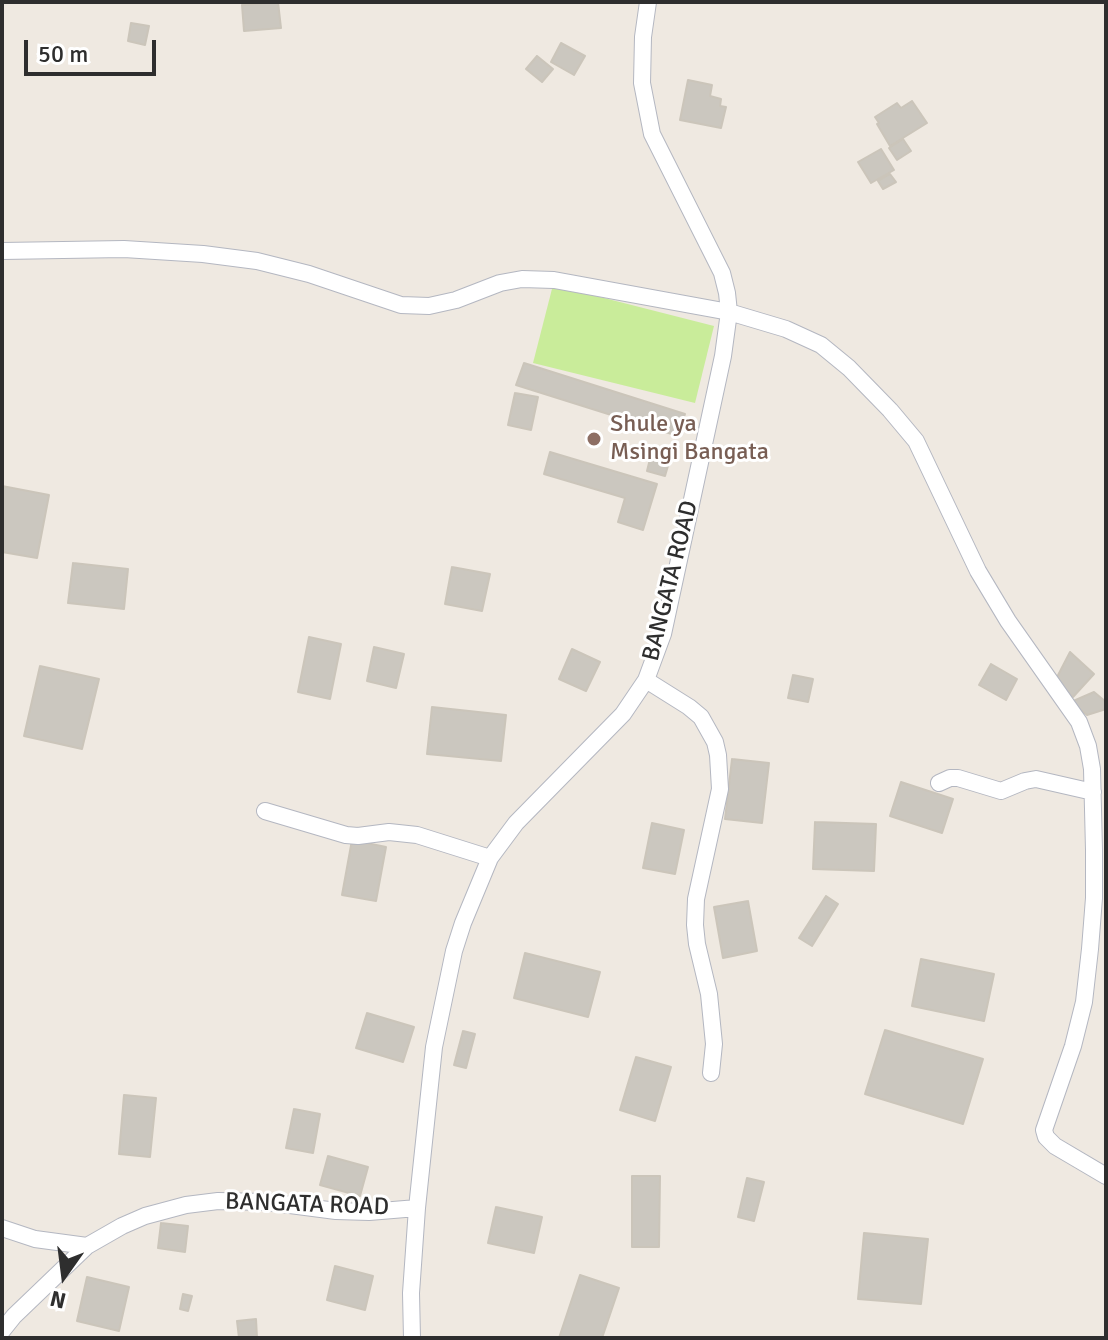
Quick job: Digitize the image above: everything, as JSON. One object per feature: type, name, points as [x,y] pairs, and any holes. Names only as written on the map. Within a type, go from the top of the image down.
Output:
[{"type":"street","name":"BANGATA ROAD","points":[[412,1338],[411,1293],[417,1208],[434,1047],[454,951],[490,858],[516,823],[623,714],[646,680],[663,634],[723,356],[729,312],[727,293],[715,257],[652,134],[642,83],[643,37],[648,2]]},
{"type":"street","points":[[2,251],[124,249],[217,255],[309,274],[401,305],[429,306],[522,279],[554,280],[729,312],[786,329],[821,345],[849,368],[916,441],[978,571],[1008,621],[1079,722],[1088,746],[1093,792],[1094,898],[1084,1002],[1073,1046],[1044,1130],[1055,1146],[1106,1176]]},
{"type":"street","points":[[646,680],[701,717],[715,742],[718,755],[720,789],[696,899],[695,925],[709,994],[714,1044],[711,1073]]},
{"type":"street","points":[[939,783],[958,778],[1001,791],[1036,779],[1093,792]]},
{"type":"street","points":[[265,811],[346,835],[389,832],[417,835],[490,858]]},
{"type":"street","name":"BANGATA ROAD","points":[[2,1331],[87,1246],[145,1216],[186,1205],[218,1201],[267,1202],[336,1211],[417,1208]]},
{"type":"street","points":[[2,1228],[35,1239],[87,1246]]},
{"type":"green space","points":[[553,285],[714,326],[695,403],[533,363]]},
{"type":"building","points":[[278,2],[281,28],[244,31],[242,5]]},
{"type":"building","points":[[131,23],[149,26],[145,45],[128,41]]},
{"type":"building","points":[[561,43],[585,56],[574,75],[551,62]]},
{"type":"building","points":[[537,56],[553,69],[542,82],[526,69]]},
{"type":"building","points":[[688,80],[712,85],[710,96],[721,99],[720,106],[726,107],[721,128],[680,120]]},
{"type":"building","points":[[912,101],[927,123],[890,146],[875,117],[897,103],[901,108]]},
{"type":"building","points":[[903,139],[911,151],[897,160],[889,148]]},
{"type":"building","points":[[881,149],[894,170],[871,183],[858,162]]},
{"type":"building","points":[[890,174],[896,182],[883,189],[878,181]]},
{"type":"building","points":[[524,363],[685,414],[678,436],[516,385]]},
{"type":"building","points":[[515,393],[538,397],[531,430],[508,425]]},
{"type":"building","points":[[653,447],[672,452],[665,476],[647,471]]},
{"type":"building","points":[[550,452],[657,484],[643,530],[618,522],[625,498],[544,474]]},
{"type":"building","points":[[2,486],[49,495],[37,558],[2,552]]},
{"type":"building","points":[[73,563],[128,569],[124,609],[68,603]]},
{"type":"building","points":[[452,567],[490,574],[482,611],[445,604]]},
{"type":"building","points":[[309,637],[341,644],[330,699],[298,692]]},
{"type":"building","points":[[374,647],[404,654],[396,688],[367,681]]},
{"type":"building","points":[[572,649],[600,662],[586,691],[559,679]]},
{"type":"building","points":[[1070,652],[1094,674],[1073,697],[1055,681]]},
{"type":"building","points":[[991,664],[1017,679],[1006,700],[979,685]]},
{"type":"building","points":[[40,666],[99,679],[82,749],[24,736]]},
{"type":"building","points":[[793,675],[813,679],[808,702],[788,698]]},
{"type":"building","points":[[1094,692],[1106,702],[1106,709],[1087,715],[1071,702]]},
{"type":"building","points":[[432,707],[506,715],[501,761],[427,754]]},
{"type":"building","points":[[732,759],[769,763],[762,823],[725,819]]},
{"type":"building","points":[[901,782],[953,799],[942,833],[890,816]]},
{"type":"building","points":[[815,822],[876,824],[874,871],[813,869]]},
{"type":"building","points":[[652,823],[684,830],[675,874],[643,868]]},
{"type":"building","points":[[352,840],[386,847],[376,901],[342,895]]},
{"type":"building","points":[[826,896],[838,904],[812,946],[799,938]]},
{"type":"building","points":[[748,901],[757,951],[723,958],[714,907]]},
{"type":"building","points":[[525,953],[600,972],[588,1017],[514,998]]},
{"type":"building","points":[[921,959],[994,974],[984,1021],[912,1006]]},
{"type":"building","points":[[367,1013],[414,1027],[403,1062],[356,1048]]},
{"type":"building","points":[[885,1030],[983,1059],[963,1124],[865,1094]]},
{"type":"building","points":[[463,1031],[475,1034],[466,1068],[454,1065]]},
{"type":"building","points":[[636,1057],[671,1067],[655,1121],[620,1110]]},
{"type":"building","points":[[124,1095],[156,1098],[150,1157],[119,1154]]},
{"type":"building","points":[[294,1109],[320,1114],[313,1153],[286,1148]]},
{"type":"building","points":[[328,1156],[368,1167],[360,1196],[320,1185]]},
{"type":"building","points":[[632,1176],[660,1176],[659,1247],[632,1247]]},
{"type":"building","points":[[747,1178],[764,1182],[754,1221],[738,1217]]},
{"type":"building","points":[[496,1207],[542,1217],[534,1253],[488,1243]]},
{"type":"building","points":[[161,1223],[188,1226],[185,1252],[158,1248]]},
{"type":"building","points":[[864,1233],[928,1239],[921,1304],[858,1299]]},
{"type":"building","points":[[335,1266],[373,1276],[365,1310],[327,1300]]},
{"type":"building","points":[[580,1275],[619,1288],[602,1338],[559,1338]]},
{"type":"building","points":[[87,1277],[129,1287],[119,1331],[77,1321]]},
{"type":"building","points":[[183,1294],[192,1296],[188,1311],[180,1309]]},
{"type":"building","points":[[256,1319],[257,1338],[239,1338],[237,1321]]},
{"type":"place","name":"Shule ya Msingi Bangata","points":[[594,439]]}]
